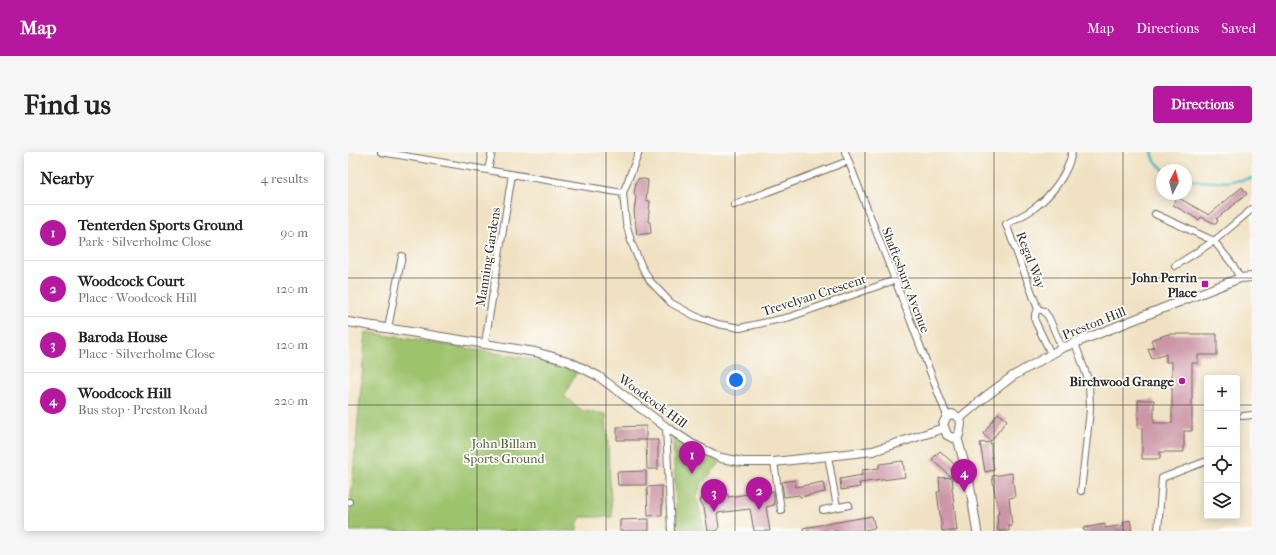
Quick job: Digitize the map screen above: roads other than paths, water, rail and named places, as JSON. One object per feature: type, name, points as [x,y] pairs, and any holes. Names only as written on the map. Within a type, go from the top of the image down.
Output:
[{"type":"street","points":[[381,152],[623,193]]},
{"type":"street","points":[[488,170],[492,152]]},
{"type":"street","name":"Trevelyan Crescent","points":[[639,152],[623,193],[626,223],[632,244],[641,266],[650,281],[671,303],[695,316],[718,324],[740,328],[790,317],[895,280]]},
{"type":"street","name":"Shaftesbury Avenue","points":[[845,152],[947,416]]},
{"type":"street","name":"Regal Way","points":[[1038,309],[1006,224],[1031,211],[1048,196],[1063,176],[1070,163],[1072,152]]},
{"type":"street","points":[[734,205],[848,160]]},
{"type":"street","name":"Manning Gardens","points":[[485,343],[512,174]]},
{"type":"street","points":[[1175,266],[1214,240],[1252,209]]},
{"type":"street","points":[[1155,214],[1214,240],[1234,265],[1240,278]]},
{"type":"street","points":[[388,328],[402,256]]},
{"type":"street","name":"Preston Hill","points":[[960,418],[1013,376],[1062,348],[1240,278],[1252,277]]},
{"type":"street","name":"Regal Way","points":[[1038,309],[1044,311],[1049,318],[1062,348]]},
{"type":"street","name":"Regal Way","points":[[1038,309],[1035,314],[1035,321],[1051,354]]},
{"type":"street","name":"Woodcock Hill","points":[[348,322],[485,343],[535,352],[568,361],[598,376],[666,427],[692,444],[721,458],[744,462],[774,462],[874,451],[944,428]]},
{"type":"street","points":[[1075,343],[1089,382],[1090,410],[1081,492]]},
{"type":"street","points":[[952,414],[960,418],[961,430],[959,435],[956,437],[952,438],[947,435],[943,424],[947,416],[952,414]]},
{"type":"street","points":[[1243,416],[1252,415]]},
{"type":"street","points":[[666,427],[671,531]]},
{"type":"street","points":[[956,437],[969,480],[977,531]]},
{"type":"street","points":[[828,456],[837,507]]},
{"type":"street","points":[[774,462],[781,510]]},
{"type":"street","points":[[1158,531],[1162,478],[1204,462]]},
{"type":"street","points":[[822,510],[849,505]]},
{"type":"waterway","points":[[1152,152],[1155,161],[1158,164]]},
{"type":"waterway","points":[[1192,180],[1219,182],[1252,178]]},
{"type":"place","name":"John Perrin Place","points":[[1205,284]]},
{"type":"place","name":"Birchwood Grange","points":[[1182,381]]},
{"type":"place","name":"Tenterden Sports Ground","points":[[692,474]]},
{"type":"place","name":"Woodcock Hill","points":[[964,492]]},
{"type":"place","name":"Woodcock Court","points":[[759,510]]},
{"type":"place","name":"Baroda House","points":[[714,512]]},
{"type":"park label","name":"John Billam Sports Ground","points":[[504,450]]}]
